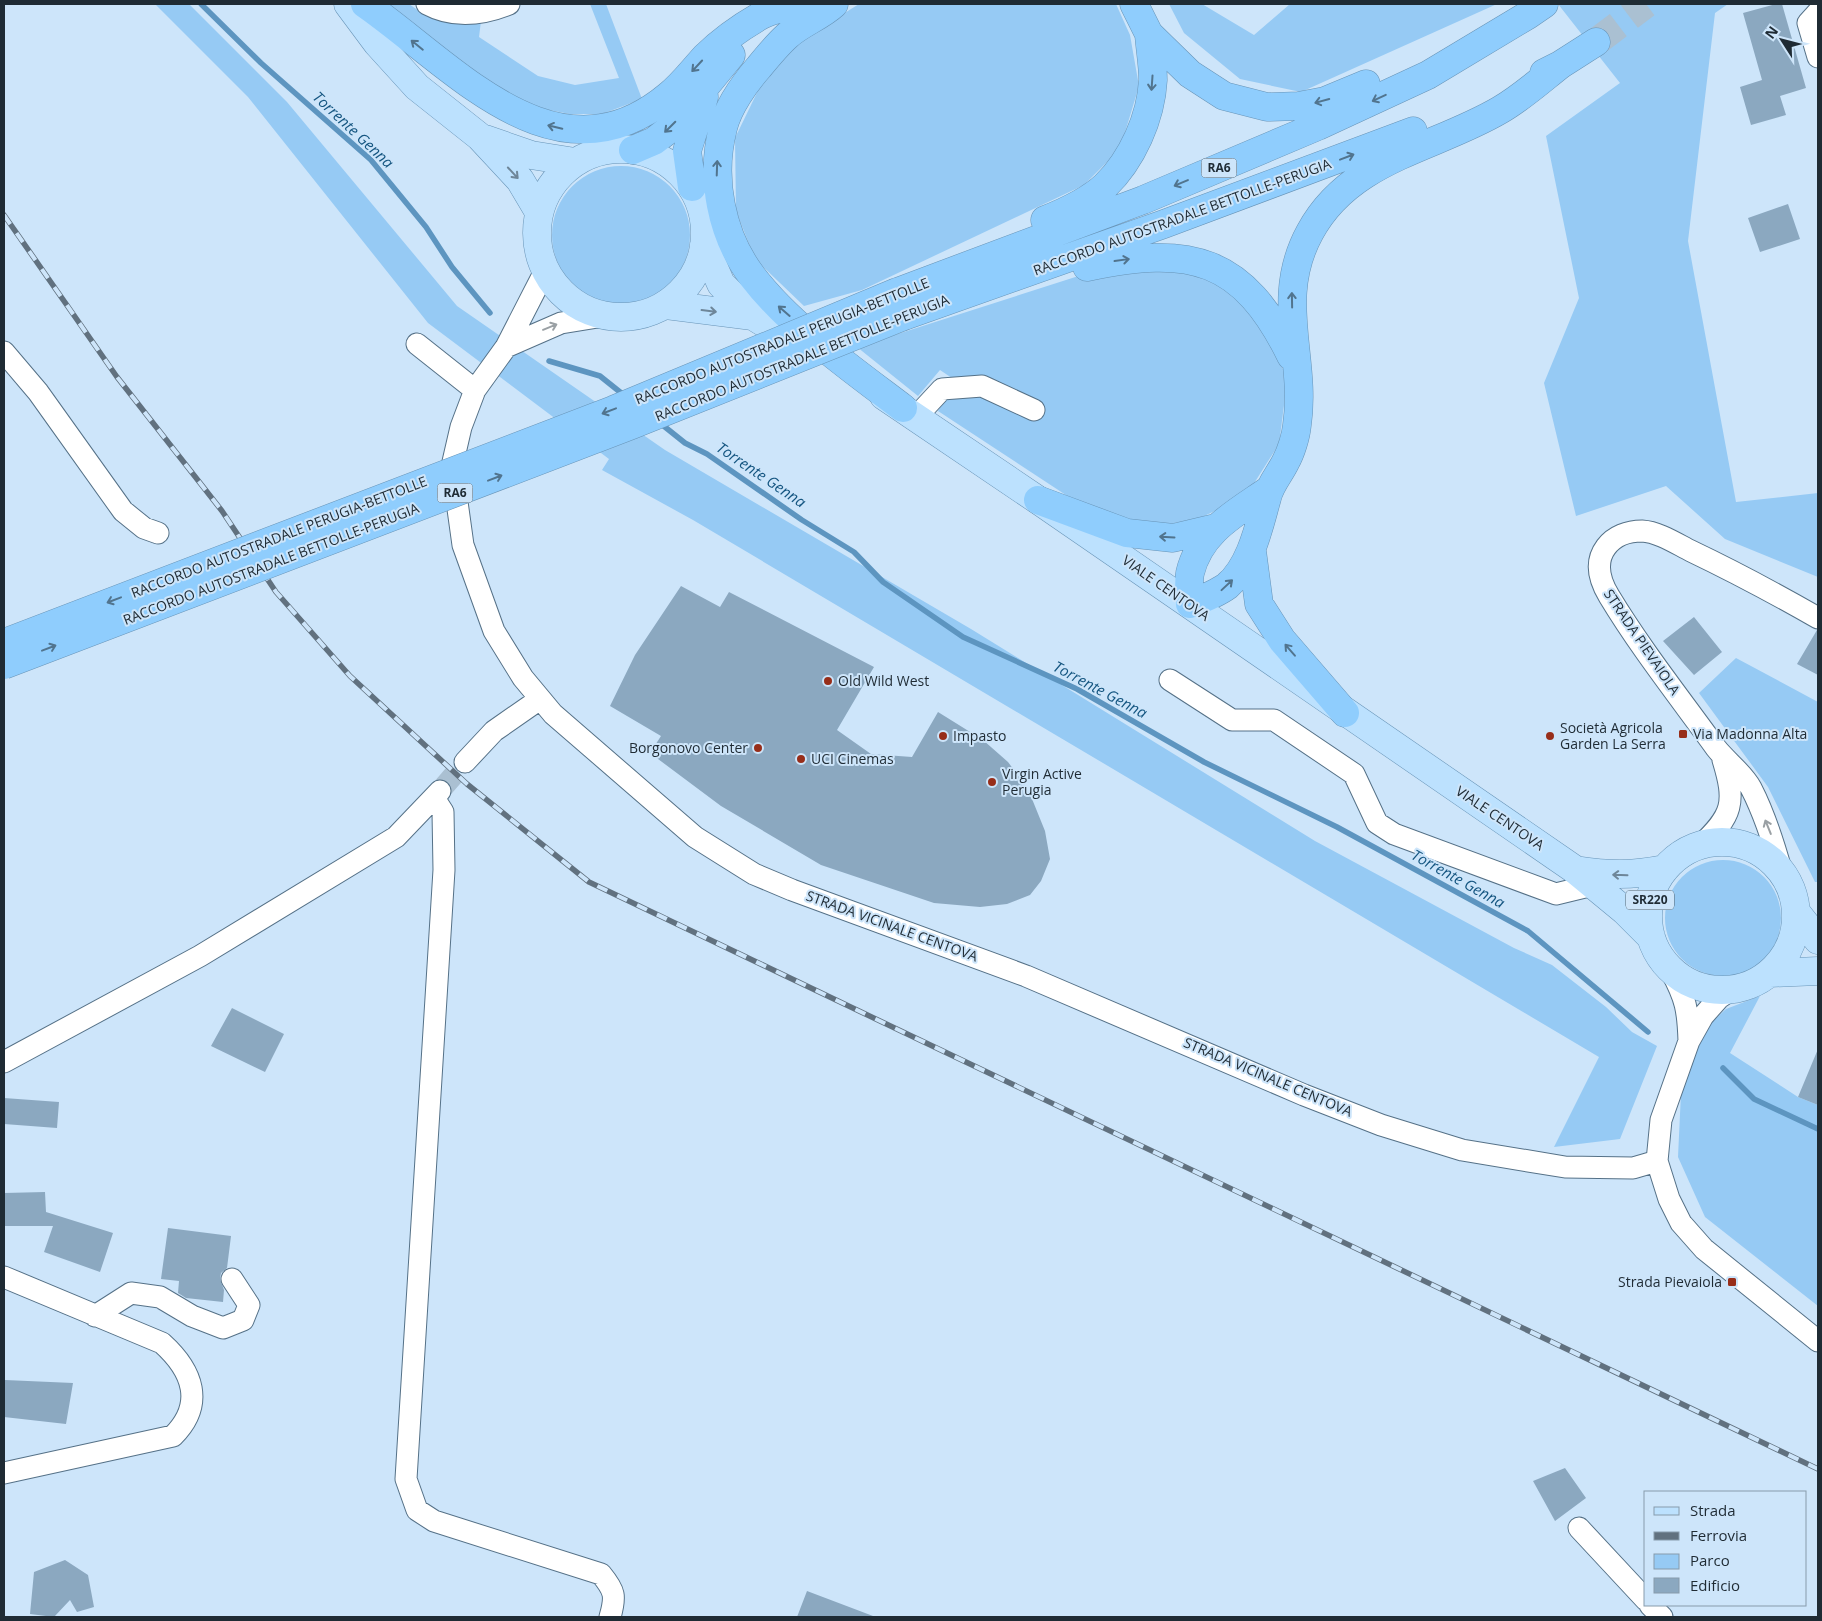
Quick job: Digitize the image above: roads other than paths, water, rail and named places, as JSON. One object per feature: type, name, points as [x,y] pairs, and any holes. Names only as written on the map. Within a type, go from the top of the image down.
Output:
[{"type":"highway","points":[[365,4],[464,82],[523,116],[558,128],[599,128],[626,122],[649,110],[669,95],[722,43],[761,16],[796,4]]},
{"type":"highway","points":[[633,150],[654,140],[671,128],[726,60],[747,40],[815,4]]},
{"type":"highway","points":[[834,4],[788,35],[758,68],[734,104],[723,127],[717,160],[717,188],[733,247],[751,275],[776,304],[846,364],[909,412]]},
{"type":"highway","points":[[908,306],[942,262],[1067,211],[1104,187],[1126,162],[1149,107],[1153,80],[1149,34],[1134,4]]},
{"type":"highway","name":"RA6","points":[[1149,34],[1190,74],[1224,96],[1267,107],[1299,106],[1325,101],[1536,10]]},
{"type":"highway","name":"RACCORDO AUTOSTRADALE PERUGIA-BETTOLLE","points":[[4,642],[603,413],[908,306],[1143,200],[1318,126],[1428,75],[1536,10]]},
{"type":"highway","name":"RACCORDO AUTOSTRADALE BETTOLLE-PERUGIA","points":[[4,665],[632,425],[908,306],[1348,157],[1462,112],[1560,65],[1596,42]]},
{"type":"highway","points":[[1269,490],[1215,528],[1196,555],[1190,575],[1190,604],[1215,594],[1229,584],[1252,551],[1269,490],[1287,460],[1297,426],[1299,397],[1292,288],[1298,258],[1310,232],[1331,203],[1356,180],[1395,158],[1500,110],[1560,65]]},
{"type":"highway","points":[[692,187],[687,151],[699,110],[713,77]]},
{"type":"highway","points":[[908,306],[972,302],[1084,267],[1124,259],[1174,257],[1202,263],[1233,277],[1256,298],[1276,326],[1296,366]]},
{"type":"highway","points":[[1038,500],[1127,533],[1173,538],[1215,528]]},
{"type":"highway","points":[[1252,551],[1259,604],[1282,640],[1345,713]]},
{"type":"main road","points":[[348,4],[377,43],[417,87],[480,138],[520,180],[539,212]]},
{"type":"main road","points":[[480,138],[531,155],[575,162]]},
{"type":"main road","points":[[613,149],[633,150],[656,156],[676,169],[692,187],[700,205],[705,224],[704,245],[698,268],[684,289],[666,304],[646,314],[625,318],[604,316],[580,307],[560,292],[545,271],[538,252],[539,212],[547,193],[575,162],[593,154],[613,149]]},
{"type":"main road","points":[[704,245],[721,284],[753,316]]},
{"type":"main road","points":[[666,304],[753,316]]},
{"type":"main road","name":"VIALE CENTOVA","points":[[753,316],[909,412],[1190,604],[1584,877],[1625,911],[1651,937]]},
{"type":"main road","name":"SR220","points":[[1730,843],[1746,846],[1772,861],[1791,888],[1796,912],[1793,939],[1782,960],[1770,973],[1750,985],[1731,990],[1709,990],[1689,983],[1671,971],[1659,955],[1651,937],[1648,916],[1651,895],[1665,869],[1678,857],[1700,846],[1730,843]]},
{"type":"main road","name":"VIALE CENTOVA","points":[[1584,877],[1633,875],[1665,869]]},
{"type":"main road","points":[[1796,912],[1818,940]]},
{"type":"main road","points":[[1770,973],[1818,971]]},
{"type":"street","points":[[427,4],[454,14],[489,11],[508,4]]},
{"type":"street","points":[[1818,12],[1808,23],[1818,57]]},
{"type":"street","name":"STRADA VICINALE CENTOVA","points":[[545,271],[506,347],[475,390],[461,427],[452,466],[463,545],[494,631],[523,678],[553,714],[695,837],[754,874],[1026,976],[1304,1095],[1381,1124],[1462,1150],[1565,1167],[1633,1168],[1657,1161]]},
{"type":"street","points":[[506,347],[560,323],[604,316]]},
{"type":"street","points":[[417,344],[475,390]]},
{"type":"street","points":[[4,352],[38,392],[124,511],[144,528],[158,533]]},
{"type":"street","points":[[909,412],[942,389],[982,386],[1034,410]]},
{"type":"street","name":"STRADA PIEVAIOLA","points":[[1722,755],[1645,650],[1609,596],[1599,576],[1601,554],[1611,540],[1624,534],[1643,531],[1664,538],[1746,577],[1818,618]]},
{"type":"street","points":[[1170,680],[1232,720],[1274,720],[1354,774],[1377,823],[1394,834],[1556,894],[1584,877]]},
{"type":"street","points":[[465,762],[494,731],[540,698]]},
{"type":"street","name":"SR220","points":[[1700,846],[1717,830],[1728,815],[1731,787],[1722,755]]},
{"type":"street","name":"SR220","points":[[1722,755],[1750,786],[1769,828],[1782,873]]},
{"type":"street","points":[[4,1062],[200,956],[396,837],[437,795],[442,812],[444,870],[406,1479],[417,1510],[434,1520],[601,1574],[611,1586],[615,1600],[610,1617]]},
{"type":"street","name":"SR220","points":[[1671,971],[1688,1008],[1689,1041]]},
{"type":"street","name":"SR220","points":[[1731,990],[1720,998],[1703,1016],[1689,1041],[1661,1120],[1657,1161],[1669,1199],[1681,1223],[1704,1249],[1818,1340]]},
{"type":"street","points":[[4,1277],[162,1344],[176,1356],[188,1374],[192,1409],[185,1424],[173,1436],[4,1474]]},
{"type":"street","points":[[95,1316],[131,1293],[160,1297],[192,1316],[223,1328],[244,1320],[249,1305],[232,1279]]},
{"type":"street","points":[[1579,1528],[1644,1598]]},
{"type":"street","points":[[1651,1606],[1662,1617]]},
{"type":"waterway","name":"Torrente Genna","points":[[201,4],[261,63],[371,160],[426,227],[452,267],[490,313]]},
{"type":"waterway","name":"Torrente Genna","points":[[549,361],[600,376],[625,396]]},
{"type":"waterway","name":"Torrente Genna","points":[[660,423],[685,443],[707,454],[802,520],[854,552],[883,582],[963,637],[1077,689],[1204,762],[1337,827],[1528,931],[1648,1032]]},
{"type":"waterway","name":"Torrente Genna","points":[[1723,1068],[1754,1099],[1818,1129]]},
{"type":"tunnel","points":[[1596,42],[1646,4]]},
{"type":"tunnel","points":[[440,791],[465,762]]},
{"type":"railway","points":[[4,215],[117,377],[222,511],[276,592],[350,676],[467,784],[589,882],[1818,1469]]},
{"type":"place","name":"Old Wild West","points":[[828,681]]},
{"type":"place","name":"Via Madonna Alta","points":[[1683,734]]},
{"type":"place","name":"Impasto","points":[[943,736]]},
{"type":"place","name":"Società Agricola Garden La Serra","points":[[1550,736]]},
{"type":"place","name":"Borgonovo Center","points":[[758,748]]},
{"type":"place","name":"UCI Cinemas","points":[[801,759]]},
{"type":"place","name":"Virgin Active Perugia","points":[[992,782]]},
{"type":"place","name":"Strada Pievaiola","points":[[1732,1282]]}]
